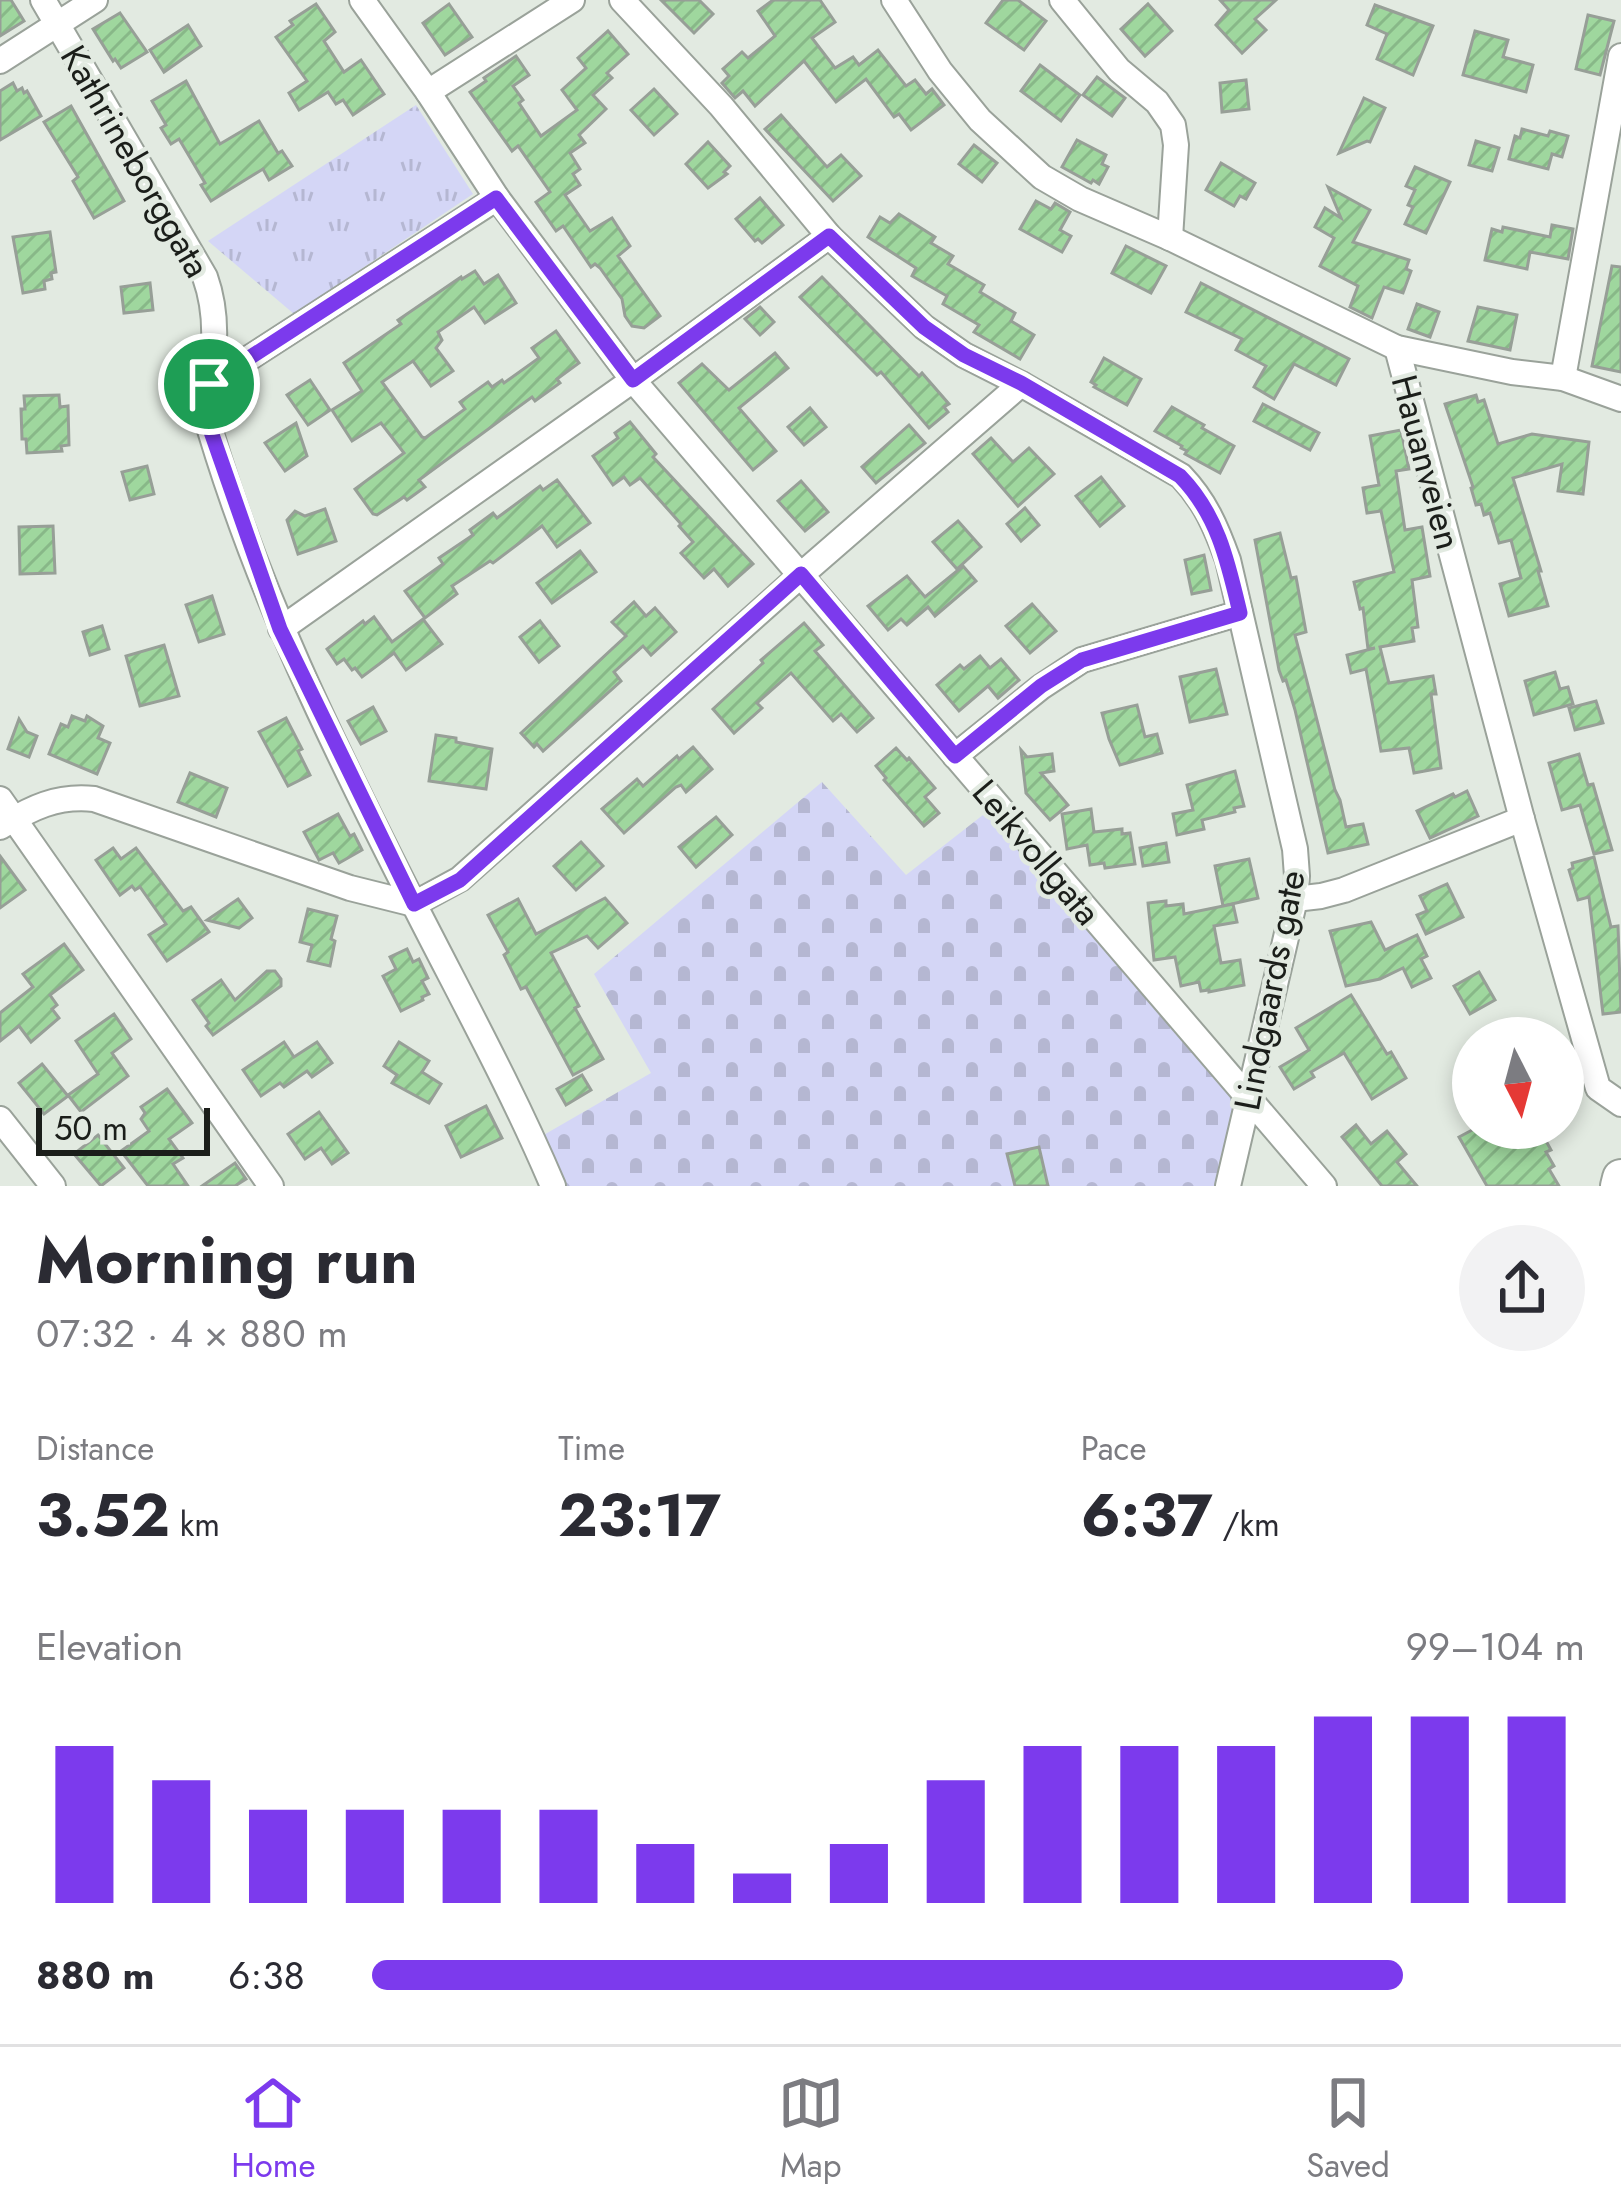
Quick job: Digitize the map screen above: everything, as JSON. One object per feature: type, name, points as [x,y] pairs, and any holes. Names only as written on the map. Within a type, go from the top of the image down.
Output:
[{"type":"street","name":"Kathrineborggata","points":[[43,0],[205,277],[216,319],[202,406],[280,629],[535,1140],[544,1183]]},
{"type":"street","points":[[0,61],[95,0]]},
{"type":"street","name":"Leikvollgata","points":[[362,0],[496,198],[633,380],[1324,1186]]},
{"type":"street","points":[[428,92],[572,0]]},
{"type":"street","name":"Lindgaards gate","points":[[622,0],[721,106],[829,236],[924,327],[964,355],[1180,476],[1213,518],[1228,560],[1295,849],[1297,876],[1228,1186]]},
{"type":"street","name":"Hauanveien","points":[[894,0],[940,71],[980,120],[1042,177],[1397,348],[1598,1088],[1621,1104]]},
{"type":"street","points":[[1062,0],[1119,70],[1157,102],[1173,125],[1170,238]]},
{"type":"street","points":[[1563,378],[1610,174],[1621,56]]},
{"type":"street","points":[[209,384],[496,198]]},
{"type":"street","points":[[280,629],[829,236]]},
{"type":"street","points":[[1397,348],[1563,378],[1621,399]]},
{"type":"street","points":[[271,1186],[5,815],[70,796],[94,799],[350,888],[414,904],[460,880],[1021,383]]},
{"type":"street","points":[[955,756],[1041,686],[1082,660],[1240,613]]},
{"type":"street","points":[[1294,899],[1344,890],[1522,819]]},
{"type":"street","points":[[2,1125],[53,1186]]},
{"type":"green space","points":[[416,105],[473,194],[294,314],[208,241]]},
{"type":"green space","points":[[822,782],[906,875],[997,804],[1249,1099],[1228,1186],[552,1186],[535,1140],[651,1073],[594,974]]},
{"type":"building","points":[[0,0],[11,0],[24,21],[0,36]]},
{"type":"building","points":[[661,0],[699,0],[713,14],[694,33]]},
{"type":"building","points":[[773,0],[820,0],[835,22],[812,38],[835,68],[853,57],[859,65],[878,50],[906,86],[915,80],[926,94],[932,89],[944,105],[911,130],[899,114],[894,117],[866,79],[836,102],[804,61],[755,106],[743,91],[735,98],[722,83],[729,76],[723,69],[742,52],[748,58],[775,36],[758,11]]},
{"type":"building","points":[[1003,0],[1018,0],[1046,21],[1024,50],[986,23]]},
{"type":"building","points":[[1220,0],[1276,0],[1255,19],[1266,30],[1242,53],[1216,25],[1229,10]]},
{"type":"building","points":[[316,4],[335,32],[324,41],[344,72],[361,60],[384,94],[353,115],[343,100],[336,104],[328,92],[299,110],[289,93],[307,81],[276,37]]},
{"type":"building","points":[[449,4],[472,37],[445,55],[423,23]]},
{"type":"building","points":[[1148,4],[1172,31],[1145,56],[1121,29]]},
{"type":"building","points":[[1375,5],[1433,26],[1413,75],[1377,59],[1387,34],[1367,25]]},
{"type":"building","points":[[120,13],[147,52],[121,68],[93,29]]},
{"type":"building","points":[[1588,15],[1614,21],[1600,75],[1576,69]]},
{"type":"building","points":[[188,25],[201,46],[164,72],[150,50]]},
{"type":"building","points":[[608,31],[628,54],[607,73],[612,78],[593,95],[606,109],[579,135],[585,143],[570,153],[580,169],[573,174],[580,185],[565,195],[590,231],[612,218],[630,246],[618,256],[660,316],[644,328],[632,326],[622,299],[600,268],[591,267],[563,226],[556,231],[536,202],[550,192],[518,146],[512,151],[470,92],[516,56],[529,75],[513,86],[541,136],[577,110],[562,90],[586,68],[578,58]]},
{"type":"building","points":[[1475,31],[1508,40],[1503,57],[1533,65],[1526,92],[1463,75]]},
{"type":"building","points":[[1040,65],[1080,95],[1061,121],[1021,91]]},
{"type":"building","points":[[1097,77],[1125,98],[1112,116],[1083,95]]},
{"type":"building","points":[[1246,80],[1249,109],[1222,112],[1220,83]]},
{"type":"building","points":[[186,81],[220,144],[259,121],[278,153],[282,151],[292,166],[269,180],[263,169],[211,201],[179,139],[171,144],[161,128],[166,125],[152,101]]},
{"type":"building","points":[[13,83],[17,91],[27,91],[41,116],[0,140],[0,91]]},
{"type":"building","points":[[654,89],[677,114],[654,135],[631,110]]},
{"type":"building","points":[[1364,98],[1385,108],[1370,142],[1339,153]]},
{"type":"building","points":[[71,106],[124,201],[94,218],[73,181],[78,177],[44,122]]},
{"type":"building","points":[[781,115],[827,167],[841,155],[861,176],[833,201],[765,129]]},
{"type":"building","points":[[1522,129],[1568,136],[1562,157],[1552,154],[1548,169],[1509,159],[1515,136],[1520,138]]},
{"type":"building","points":[[1077,140],[1106,155],[1102,164],[1108,167],[1099,184],[1062,167]]},
{"type":"building","points":[[1476,141],[1499,148],[1492,171],[1469,165]]},
{"type":"building","points":[[708,142],[730,166],[708,188],[686,164]]},
{"type":"building","points":[[974,145],[997,163],[982,182],[959,164]]},
{"type":"building","points":[[1221,163],[1255,183],[1246,199],[1240,196],[1234,206],[1206,190]]},
{"type":"building","points":[[1415,167],[1450,182],[1426,233],[1405,224],[1415,190],[1406,186]]},
{"type":"building","points":[[1328,187],[1370,210],[1353,242],[1409,260],[1406,269],[1411,271],[1403,293],[1384,287],[1372,318],[1350,307],[1358,286],[1320,266],[1334,238],[1315,227],[1325,208],[1341,218]]},
{"type":"building","points":[[760,198],[783,225],[762,243],[736,219]]},
{"type":"building","points":[[1036,201],[1051,209],[1055,203],[1070,212],[1060,230],[1071,236],[1062,252],[1020,229]]},
{"type":"building","points":[[899,214],[935,237],[931,243],[953,256],[948,264],[984,285],[980,292],[1015,313],[1011,321],[1034,335],[1020,359],[974,332],[979,325],[943,304],[947,296],[912,276],[916,268],[868,237],[880,217],[890,223]]},
{"type":"building","points":[[1552,225],[1573,229],[1568,259],[1530,252],[1527,269],[1485,260],[1492,229],[1550,237]]},
{"type":"building","points":[[50,232],[56,272],[44,281],[45,289],[23,293],[13,237]]},
{"type":"building","points":[[1126,246],[1166,266],[1151,293],[1112,273]]},
{"type":"building","points":[[1612,266],[1621,267],[1621,372],[1592,366]]},
{"type":"building","points":[[475,271],[484,284],[498,275],[516,303],[485,323],[474,307],[438,332],[442,340],[436,348],[453,371],[431,386],[413,361],[382,382],[422,437],[465,409],[460,402],[488,382],[492,387],[504,383],[539,358],[532,348],[556,331],[579,363],[557,379],[560,383],[535,401],[532,397],[419,480],[425,487],[373,514],[355,489],[404,453],[381,423],[352,441],[332,410],[362,391],[344,363],[401,324],[398,320]]},
{"type":"building","points":[[822,277],[949,404],[944,407],[948,412],[929,428],[881,372],[877,375],[800,297]]},
{"type":"building","points":[[150,283],[153,310],[124,313],[121,287]]},
{"type":"building","points":[[1201,283],[1349,359],[1336,385],[1294,364],[1274,399],[1254,387],[1266,366],[1236,350],[1242,339],[1186,312]]},
{"type":"building","points":[[1417,304],[1439,312],[1430,337],[1408,329]]},
{"type":"building","points":[[760,307],[774,322],[760,335],[745,319]]},
{"type":"building","points":[[1478,307],[1517,315],[1510,350],[1468,341]]},
{"type":"building","points":[[775,353],[788,368],[739,408],[776,451],[753,470],[679,383],[702,364],[729,390]]},
{"type":"building","points":[[1104,358],[1141,379],[1127,405],[1091,382]]},
{"type":"building","points":[[310,380],[330,410],[308,425],[287,395]]},
{"type":"building","points":[[59,395],[60,407],[68,406],[69,445],[61,446],[62,451],[27,453],[26,439],[22,439],[24,396]]},
{"type":"building","points":[[1476,395],[1478,402],[1484,400],[1498,444],[1532,434],[1589,442],[1583,494],[1558,491],[1562,464],[1513,478],[1548,606],[1509,616],[1500,584],[1521,578],[1511,540],[1499,543],[1490,513],[1484,515],[1481,504],[1476,505],[1445,404]]},
{"type":"building","points":[[1263,404],[1319,433],[1310,450],[1254,421]]},
{"type":"building","points":[[1172,407],[1234,446],[1220,473],[1155,431]]},
{"type":"building","points":[[810,408],[826,427],[804,445],[788,427]]},
{"type":"building","points":[[630,422],[656,454],[653,457],[753,564],[728,586],[714,569],[704,578],[681,553],[693,542],[640,478],[630,485],[624,477],[613,485],[593,456],[618,438],[615,433]]},
{"type":"building","points":[[296,423],[307,456],[285,471],[265,443]]},
{"type":"building","points":[[909,425],[925,443],[876,483],[862,467]]},
{"type":"building","points":[[1401,430],[1409,469],[1396,471],[1405,530],[1422,527],[1430,576],[1412,580],[1418,627],[1412,628],[1414,641],[1380,647],[1389,683],[1433,676],[1441,768],[1414,773],[1409,748],[1381,751],[1366,669],[1351,673],[1347,655],[1375,648],[1368,649],[1354,582],[1394,572],[1381,511],[1367,513],[1363,488],[1379,485],[1370,436]]},
{"type":"building","points":[[991,438],[1013,462],[1029,448],[1054,474],[1018,506],[973,454]]},
{"type":"building","points":[[147,466],[154,494],[130,500],[122,472]]},
{"type":"building","points":[[1101,477],[1124,506],[1100,526],[1076,496]]},
{"type":"building","points":[[557,480],[590,523],[557,547],[542,526],[493,563],[452,586],[457,594],[425,618],[405,591],[443,564],[439,558],[473,535],[470,530],[493,513],[497,518],[540,486],[543,490]]},
{"type":"building","points":[[801,481],[828,512],[805,531],[778,501]]},
{"type":"building","points":[[1025,508],[1039,525],[1021,541],[1007,524]]},
{"type":"building","points":[[325,509],[336,541],[298,554],[287,520],[295,511],[305,516]]},
{"type":"building","points":[[958,521],[981,547],[957,569],[933,542]]},
{"type":"building","points":[[53,526],[55,573],[20,574],[19,527]]},
{"type":"building","points":[[1280,533],[1291,578],[1296,577],[1306,632],[1295,635],[1335,790],[1346,827],[1363,824],[1368,844],[1328,853],[1295,710],[1279,670],[1255,540]]},
{"type":"building","points":[[580,551],[596,572],[552,603],[537,583]]},
{"type":"building","points":[[1204,555],[1211,590],[1192,594],[1185,560]]},
{"type":"building","points":[[963,566],[976,581],[935,616],[928,607],[907,625],[901,619],[888,630],[868,606],[907,576],[925,597]]},
{"type":"building","points":[[212,596],[224,634],[199,642],[186,605]]},
{"type":"building","points":[[634,602],[646,616],[655,608],[676,632],[651,655],[643,646],[614,672],[621,681],[543,751],[537,744],[534,747],[521,733],[626,636],[612,622]]},
{"type":"building","points":[[1032,604],[1056,631],[1030,653],[1006,626]]},
{"type":"building","points":[[374,617],[392,642],[423,619],[442,644],[406,670],[394,653],[362,677],[344,659],[337,664],[327,649]]},
{"type":"building","points":[[540,621],[559,646],[539,662],[520,637]]},
{"type":"building","points":[[804,623],[823,645],[815,651],[873,718],[857,732],[841,714],[833,721],[791,673],[757,703],[762,708],[734,733],[713,709]]},
{"type":"building","points":[[102,626],[109,649],[90,655],[83,632]]},
{"type":"building","points":[[164,645],[179,696],[140,706],[126,656]]},
{"type":"building","points":[[980,656],[990,668],[1001,659],[1019,680],[998,698],[988,686],[959,711],[937,685],[960,665],[964,669]]},
{"type":"building","points":[[1216,669],[1227,714],[1190,722],[1180,677]]},
{"type":"building","points":[[1555,672],[1560,689],[1568,687],[1573,704],[1534,715],[1525,681]]},
{"type":"building","points":[[1596,701],[1603,723],[1575,730],[1569,708]]},
{"type":"building","points":[[1137,705],[1145,737],[1157,734],[1162,753],[1120,765],[1102,713]]},
{"type":"building","points":[[373,707],[386,731],[361,744],[348,721]]},
{"type":"building","points":[[72,716],[85,721],[87,716],[103,726],[98,738],[110,743],[97,774],[49,754],[61,724],[68,727]]},
{"type":"building","points":[[286,718],[310,775],[288,786],[259,732]]},
{"type":"building","points":[[19,719],[27,732],[37,736],[29,757],[8,749]]},
{"type":"building","points":[[436,735],[492,749],[486,789],[429,781]]},
{"type":"building","points":[[693,747],[712,769],[686,792],[681,785],[676,787],[624,833],[602,809],[637,779],[643,786]]},
{"type":"building","points":[[896,748],[935,788],[925,797],[939,813],[924,826],[876,766]]},
{"type":"building","points":[[1021,750],[1027,757],[1052,754],[1054,771],[1041,773],[1068,805],[1050,820],[1026,793]]},
{"type":"building","points":[[1579,754],[1612,850],[1594,854],[1580,805],[1562,810],[1549,763]]},
{"type":"building","points":[[1235,771],[1244,806],[1202,820],[1204,829],[1177,835],[1173,814],[1193,810],[1187,785]]},
{"type":"building","points":[[190,773],[227,788],[216,817],[178,802]]},
{"type":"building","points":[[1467,791],[1478,816],[1430,838],[1417,811]]},
{"type":"building","points":[[1091,809],[1094,832],[1122,829],[1122,834],[1130,833],[1135,864],[1090,865],[1087,845],[1067,849],[1062,814]]},
{"type":"building","points":[[338,814],[362,850],[339,863],[333,853],[319,860],[304,832]]},
{"type":"building","points":[[716,817],[732,835],[696,867],[679,847]]},
{"type":"building","points":[[581,842],[603,866],[576,890],[554,866]]},
{"type":"building","points":[[1166,843],[1169,862],[1143,866],[1140,848]]},
{"type":"building","points":[[113,848],[121,859],[136,848],[183,911],[191,907],[209,932],[167,961],[149,935],[166,924],[140,887],[132,886],[120,895],[96,860]]},
{"type":"building","points":[[0,856],[25,890],[0,908]]},
{"type":"building","points":[[1594,857],[1611,927],[1618,926],[1621,1012],[1603,1014],[1589,897],[1578,900],[1569,870],[1572,863]]},
{"type":"building","points":[[1249,859],[1258,898],[1223,906],[1215,866]]},
{"type":"building","points":[[1447,884],[1463,917],[1426,934],[1417,915],[1427,911],[1420,896]]},
{"type":"building","points":[[605,898],[627,923],[598,948],[587,936],[551,953],[603,1059],[573,1075],[526,987],[521,989],[488,915],[518,899],[536,934]]},
{"type":"building","points":[[238,899],[252,918],[239,928],[207,920]]},
{"type":"building","points":[[1166,901],[1166,906],[1183,904],[1184,914],[1233,904],[1237,922],[1214,926],[1221,963],[1240,960],[1244,985],[1209,992],[1201,991],[1199,982],[1181,986],[1175,957],[1154,960],[1148,903]]},
{"type":"building","points":[[308,909],[337,916],[330,966],[308,961],[312,945],[300,942]]},
{"type":"building","points":[[1371,922],[1385,950],[1417,935],[1427,956],[1421,959],[1431,978],[1412,987],[1403,968],[1346,986],[1330,931]]},
{"type":"building","points":[[64,944],[83,970],[50,995],[59,1018],[31,1042],[19,1026],[0,1041],[0,1013],[33,987],[23,974]]},
{"type":"building","points":[[407,949],[413,962],[419,959],[429,994],[401,1011],[383,976],[396,969],[390,957]]},
{"type":"building","points":[[267,971],[275,971],[281,986],[213,1035],[193,1000],[221,980],[235,1000]]},
{"type":"building","points":[[1479,972],[1495,1000],[1470,1014],[1454,986]]},
{"type":"building","points":[[1351,995],[1406,1078],[1372,1099],[1344,1053],[1311,1072],[1314,1077],[1294,1089],[1280,1067],[1309,1050],[1296,1028]]},
{"type":"building","points":[[114,1014],[131,1039],[112,1053],[128,1076],[81,1112],[68,1095],[98,1074],[76,1041]]},
{"type":"building","points":[[284,1042],[294,1057],[317,1042],[332,1063],[312,1077],[307,1071],[261,1096],[243,1070]]},
{"type":"building","points":[[399,1042],[429,1061],[422,1072],[441,1084],[429,1103],[392,1083],[397,1075],[384,1066]]},
{"type":"building","points":[[42,1064],[68,1096],[44,1114],[19,1083]]},
{"type":"building","points":[[582,1075],[591,1090],[566,1105],[557,1089]]},
{"type":"building","points":[[167,1089],[192,1123],[169,1139],[183,1158],[173,1164],[188,1186],[148,1186],[121,1151],[149,1131],[141,1119],[145,1113],[141,1107]]},
{"type":"building","points":[[486,1106],[502,1138],[461,1157],[446,1126]]},
{"type":"building","points":[[319,1112],[348,1153],[332,1164],[321,1148],[305,1159],[288,1134]]},
{"type":"building","points":[[1356,1125],[1371,1144],[1387,1131],[1406,1154],[1397,1162],[1417,1186],[1382,1186],[1342,1137]]},
{"type":"building","points":[[98,1135],[124,1168],[101,1186],[74,1154]]},
{"type":"building","points":[[1039,1147],[1048,1186],[1015,1186],[1007,1154]]},
{"type":"building","points":[[1466,1149],[1550,1149],[1546,1152],[1554,1166],[1549,1169],[1559,1186],[1487,1186]]},
{"type":"building","points":[[235,1163],[246,1179],[235,1186],[202,1186]]},
{"type":"route","points":[[496,198],[633,380],[829,236],[924,327],[964,355],[1180,476],[1213,518],[1240,613],[1100,653],[1066,668],[955,756],[801,574],[460,880],[414,904],[280,629],[202,406],[209,384],[496,198]]}]
